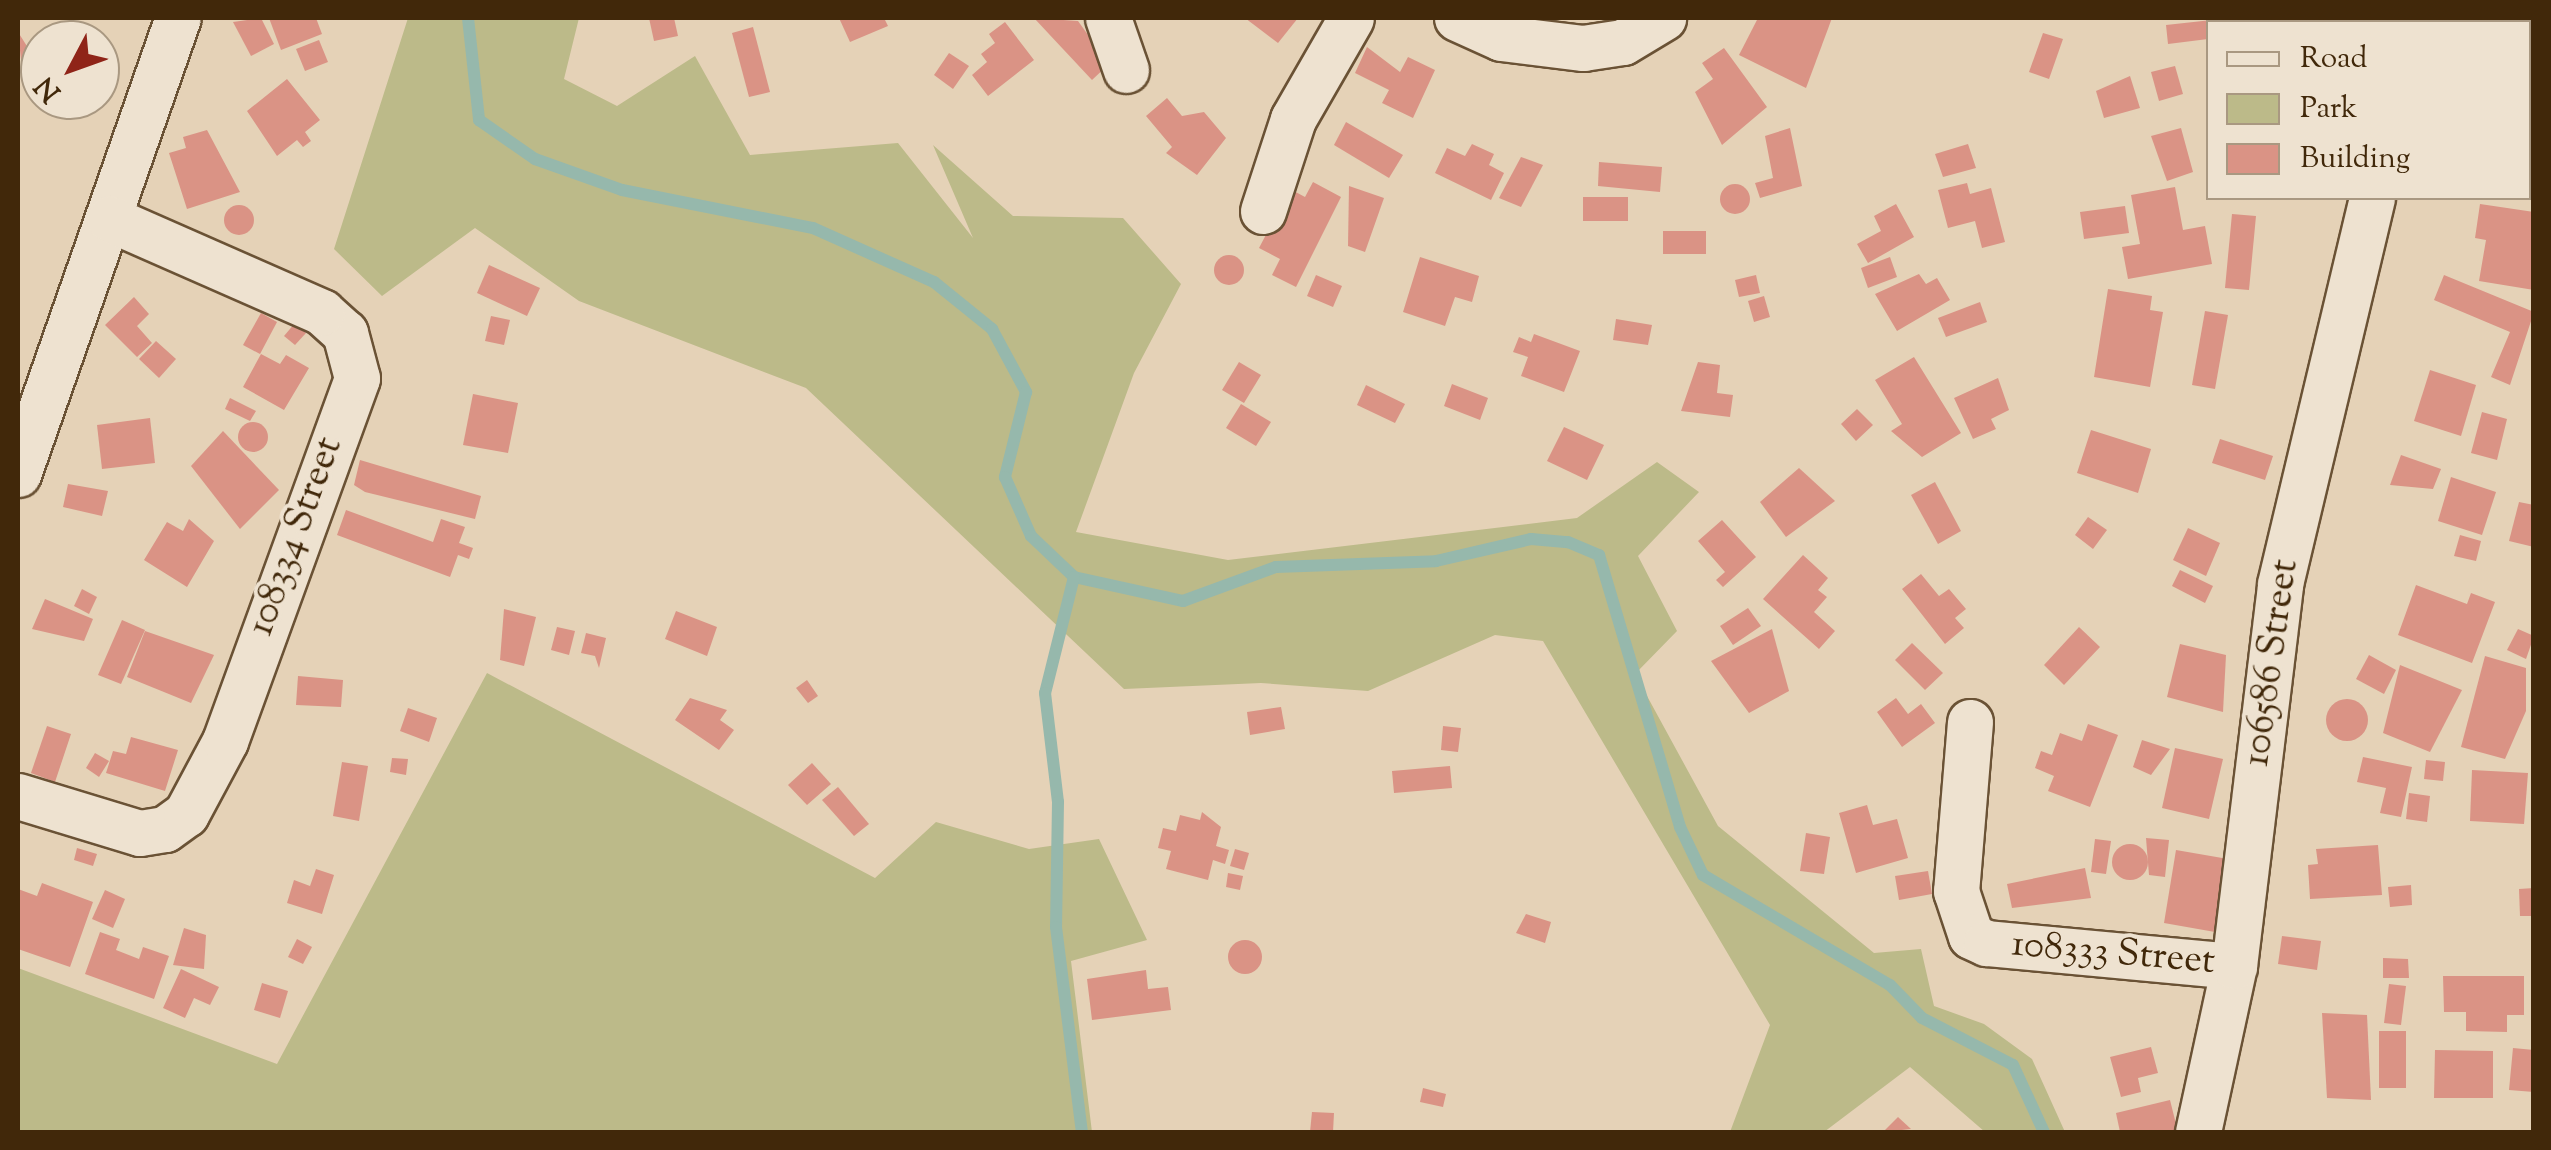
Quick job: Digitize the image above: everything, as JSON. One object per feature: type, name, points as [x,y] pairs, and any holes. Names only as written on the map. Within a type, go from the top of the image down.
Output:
[{"type":"street","points":[[18,474],[178,18]]},
{"type":"street","points":[[1108,18],[1126,70]]},
{"type":"street","points":[[1263,211],[1293,119],[1351,18]]},
{"type":"street","points":[[1457,18],[1501,38],[1583,48],[1622,42],[1664,18]]},
{"type":"street","name":"106586 Street","points":[[2198,1132],[2234,966],[2280,584],[2372,200]]},
{"type":"street","name":"108334 Street","points":[[18,796],[140,833],[165,830],[186,814],[220,755],[357,378],[344,334],[322,312],[110,219]]},
{"type":"street","name":"108333 Street","points":[[1970,722],[1956,890],[1972,936],[1986,944],[2234,966]]},
{"type":"green space","points":[[408,18],[579,18],[564,79],[617,106],[695,56],[750,155],[898,143],[973,238],[933,145],[1013,216],[1123,218],[1181,284],[1134,373],[1076,532],[1228,560],[1577,518],[1657,462],[1699,492],[1638,556],[1677,631],[1635,674],[1718,826],[1874,953],[1921,949],[1934,1006],[1984,1024],[2032,1059],[2065,1132],[1985,1132],[1910,1067],[1824,1132],[1730,1132],[1770,1025],[1543,641],[1495,635],[1368,691],[1261,683],[1124,689],[806,388],[579,301],[475,228],[382,296],[334,249]]},
{"type":"green space","points":[[487,673],[875,878],[936,822],[1029,849],[1099,839],[1147,940],[1071,961],[1092,1132],[18,1132],[18,968],[277,1064]]},
{"type":"building","points":[[261,18],[274,44],[251,56],[233,22]]},
{"type":"building","points":[[269,18],[316,18],[322,34],[281,50]]},
{"type":"building","points":[[649,18],[674,18],[678,36],[654,41]]},
{"type":"building","points":[[839,18],[884,18],[888,26],[850,42]]},
{"type":"building","points":[[1034,18],[1078,21],[1109,64],[1092,80]]},
{"type":"building","points":[[1245,18],[1298,18],[1278,43]]},
{"type":"building","points":[[1758,18],[1832,18],[1806,88],[1739,55]]},
{"type":"building","points":[[2279,18],[2323,18],[2300,20]]},
{"type":"building","points":[[2206,21],[2206,39],[2168,44],[2166,25]]},
{"type":"building","points":[[1005,22],[1034,60],[988,96],[972,75],[987,62],[981,54],[995,43],[989,34]]},
{"type":"building","points":[[753,27],[770,92],[749,97],[732,33]]},
{"type":"building","points":[[2043,33],[2063,39],[2049,79],[2029,72]]},
{"type":"building","points":[[319,40],[328,62],[305,71],[296,49]]},
{"type":"building","points":[[1367,47],[1400,72],[1408,57],[1435,70],[1413,118],[1382,103],[1389,90],[1355,73]]},
{"type":"building","points":[[1724,48],[1767,107],[1722,145],[1695,92],[1713,79],[1702,63]]},
{"type":"building","points":[[949,53],[969,66],[953,89],[934,75]]},
{"type":"building","points":[[2175,66],[2183,94],[2159,101],[2151,72]]},
{"type":"building","points":[[2130,76],[2140,108],[2104,118],[2096,91]]},
{"type":"building","points":[[287,79],[320,120],[305,132],[311,141],[303,147],[297,140],[277,156],[247,111]]},
{"type":"building","points":[[1167,98],[1182,116],[1204,112],[1226,138],[1197,175],[1166,153],[1172,147],[1146,116]]},
{"type":"building","points":[[1346,122],[1403,155],[1389,178],[1334,145]]},
{"type":"building","points":[[1790,128],[1802,186],[1760,198],[1755,183],[1773,178],[1765,136]]},
{"type":"building","points":[[2181,128],[2193,172],[2167,181],[2151,136]]},
{"type":"building","points":[[207,130],[240,192],[187,209],[169,153],[186,148],[183,137]]},
{"type":"building","points":[[1472,144],[1494,154],[1489,165],[1504,173],[1491,200],[1435,173],[1447,148],[1465,156]]},
{"type":"building","points":[[1968,144],[1976,168],[1943,177],[1935,154]]},
{"type":"building","points":[[1521,157],[1543,165],[1521,207],[1499,198]]},
{"type":"building","points":[[1599,162],[1662,167],[1660,192],[1598,186]]},
{"type":"building","points":[[1313,182],[1341,197],[1296,287],[1272,275],[1280,259],[1259,248],[1290,189],[1305,197]]},
{"type":"building","points":[[1967,183],[1970,194],[1991,188],[2005,242],[1982,248],[1975,221],[1948,228],[1938,190]]},
{"type":"building","points":[[1735,184],[1746,188],[1750,199],[1746,210],[1735,214],[1724,210],[1720,199],[1724,188]]},
{"type":"building","points":[[1349,186],[1384,198],[1365,252],[1348,246]]},
{"type":"building","points":[[2175,187],[2183,230],[2205,226],[2212,264],[2128,279],[2122,247],[2140,244],[2131,195]]},
{"type":"building","points":[[1583,197],[1628,197],[1628,221],[1583,221]]},
{"type":"building","points":[[1896,204],[1914,237],[1868,263],[1857,244],[1881,231],[1874,216]]},
{"type":"building","points":[[2480,204],[2534,212],[2534,290],[2479,281],[2486,240],[2475,238]]},
{"type":"building","points":[[239,205],[253,214],[254,220],[245,234],[239,235],[225,226],[224,220],[233,206]]},
{"type":"building","points":[[2125,206],[2129,233],[2084,239],[2080,212]]},
{"type":"building","points":[[2232,214],[2256,216],[2249,290],[2225,288]]},
{"type":"building","points":[[1663,231],[1706,231],[1706,254],[1663,254]]},
{"type":"building","points":[[1229,255],[1243,264],[1244,270],[1235,284],[1229,285],[1215,276],[1214,270],[1223,256]]},
{"type":"building","points":[[1420,257],[1479,276],[1472,302],[1455,297],[1445,326],[1403,312]]},
{"type":"building","points":[[1890,257],[1897,277],[1868,288],[1861,268]]},
{"type":"building","points":[[489,265],[540,288],[527,316],[477,293]]},
{"type":"building","points":[[1919,274],[1926,284],[1937,278],[1950,300],[1897,331],[1875,294]]},
{"type":"building","points":[[1316,275],[1342,286],[1333,307],[1307,296]]},
{"type":"building","points":[[1756,275],[1760,293],[1739,297],[1735,280]]},
{"type":"building","points":[[2444,275],[2534,312],[2510,385],[2491,377],[2510,332],[2434,300]]},
{"type":"building","points":[[2108,289],[2152,296],[2150,310],[2163,312],[2150,387],[2094,377]]},
{"type":"building","points":[[1764,296],[1770,317],[1754,322],[1748,301]]},
{"type":"building","points":[[134,297],[149,314],[137,326],[152,343],[137,357],[105,325]]},
{"type":"building","points":[[1980,302],[1987,322],[1946,337],[1938,318]]},
{"type":"building","points":[[2205,311],[2228,315],[2215,389],[2192,385]]},
{"type":"building","points":[[261,313],[277,322],[260,354],[243,345]]},
{"type":"building","points":[[491,316],[510,320],[504,345],[485,341]]},
{"type":"building","points":[[1616,319],[1652,325],[1648,345],[1613,340]]},
{"type":"building","points":[[295,323],[306,333],[295,345],[284,336]]},
{"type":"building","points":[[1534,334],[1580,351],[1564,392],[1521,376],[1528,357],[1513,352],[1519,337],[1531,342]]},
{"type":"building","points":[[156,341],[176,359],[159,378],[139,359]]},
{"type":"building","points":[[261,354],[280,364],[286,355],[309,368],[284,410],[243,387]]},
{"type":"building","points":[[1914,357],[1961,433],[1922,457],[1891,431],[1902,424],[1875,380]]},
{"type":"building","points":[[1239,362],[1261,375],[1244,403],[1222,390]]},
{"type":"building","points":[[1698,362],[1720,365],[1717,393],[1733,395],[1730,417],[1681,411]]},
{"type":"building","points":[[2430,370],[2476,385],[2461,436],[2414,421]]},
{"type":"building","points":[[1998,378],[2009,410],[1991,419],[1996,429],[1973,439],[1954,398]]},
{"type":"building","points":[[1452,384],[1488,398],[1480,420],[1444,406]]},
{"type":"building","points":[[1366,385],[1405,404],[1395,423],[1357,405]]},
{"type":"building","points":[[473,394],[518,403],[508,453],[463,445]]},
{"type":"building","points":[[230,398],[256,411],[250,421],[225,409]]},
{"type":"building","points":[[1241,404],[1271,422],[1256,446],[1226,428]]},
{"type":"building","points":[[1857,409],[1873,425],[1856,441],[1841,424]]},
{"type":"building","points":[[2482,412],[2507,419],[2497,460],[2471,453]]},
{"type":"building","points":[[150,418],[155,463],[102,469],[97,425]]},
{"type":"building","points":[[253,422],[267,431],[268,437],[259,451],[253,452],[239,443],[238,437],[247,423]]},
{"type":"building","points":[[1564,427],[1604,445],[1587,480],[1547,461]]},
{"type":"building","points":[[2091,430],[2151,449],[2138,493],[2077,473]]},
{"type":"building","points":[[223,431],[279,490],[240,529],[191,466]]},
{"type":"building","points":[[2220,439],[2273,456],[2265,480],[2212,463]]},
{"type":"building","points":[[2401,455],[2441,469],[2433,489],[2390,485]]},
{"type":"building","points":[[360,460],[481,496],[475,519],[365,492],[354,485]]},
{"type":"building","points":[[1799,468],[1835,501],[1786,537],[1760,502]]},
{"type":"building","points":[[2451,477],[2496,492],[2482,535],[2438,521]]},
{"type":"building","points":[[1935,482],[1961,531],[1938,544],[1911,495]]},
{"type":"building","points":[[68,484],[108,491],[102,516],[63,507]]},
{"type":"building","points":[[2519,502],[2534,505],[2534,547],[2509,541]]},
{"type":"building","points":[[346,510],[433,542],[441,519],[465,527],[459,543],[473,548],[469,559],[458,555],[450,577],[337,535]]},
{"type":"building","points":[[2088,517],[2107,530],[2093,549],[2075,535]]},
{"type":"building","points":[[189,519],[214,541],[187,587],[144,560],[167,522],[183,531]]},
{"type":"building","points":[[1722,520],[1756,557],[1723,587],[1716,580],[1725,572],[1698,541]]},
{"type":"building","points":[[2188,528],[2220,543],[2206,576],[2173,560]]},
{"type":"building","points":[[2460,535],[2481,541],[2476,561],[2454,556]]},
{"type":"building","points":[[1803,555],[1828,578],[1818,590],[1827,597],[1814,612],[1835,631],[1819,649],[1763,599]]},
{"type":"building","points":[[2180,570],[2213,586],[2205,603],[2172,586]]},
{"type":"building","points":[[1921,574],[1939,596],[1949,589],[1966,609],[1955,618],[1964,628],[1945,644],[1902,589]]},
{"type":"building","points":[[2416,585],[2467,604],[2471,593],[2495,602],[2472,663],[2398,635]]},
{"type":"building","points":[[82,589],[97,597],[89,614],[74,606]]},
{"type":"building","points":[[45,599],[93,619],[84,641],[32,629]]},
{"type":"building","points":[[1748,608],[1761,626],[1733,645],[1720,626]]},
{"type":"building","points":[[504,609],[536,617],[524,666],[500,660]]},
{"type":"building","points":[[676,611],[717,627],[707,656],[665,639]]},
{"type":"building","points":[[122,620],[145,630],[121,684],[98,675]]},
{"type":"building","points":[[557,627],[575,631],[569,655],[551,650]]},
{"type":"building","points":[[2079,627],[2100,647],[2064,685],[2044,665]]},
{"type":"building","points":[[1772,629],[1789,691],[1749,713],[1711,661]]},
{"type":"building","points":[[2518,629],[2534,636],[2526,659],[2507,650]]},
{"type":"building","points":[[145,631],[214,655],[191,703],[127,677]]},
{"type":"building","points":[[586,633],[606,638],[599,668],[595,656],[581,653]]},
{"type":"building","points":[[1912,643],[1943,673],[1925,690],[1895,660]]},
{"type":"building","points":[[2180,644],[2226,655],[2223,712],[2167,697]]},
{"type":"building","points":[[2369,655],[2396,670],[2384,694],[2356,679]]},
{"type":"building","points":[[2485,656],[2526,668],[2526,711],[2505,759],[2461,747]]},
{"type":"building","points":[[2400,665],[2462,690],[2430,752],[2383,733]]},
{"type":"building","points":[[298,676],[343,680],[341,707],[296,705]]},
{"type":"building","points":[[807,680],[818,696],[808,703],[796,688]]},
{"type":"building","points":[[690,698],[727,710],[720,720],[734,730],[719,750],[675,720]]},
{"type":"building","points":[[1896,698],[1908,714],[1921,704],[1935,723],[1902,747],[1877,712]]},
{"type":"building","points":[[2347,699],[2362,705],[2368,720],[2362,735],[2347,741],[2332,735],[2326,720],[2332,705]]},
{"type":"building","points":[[1281,707],[1285,729],[1250,735],[1247,712]]},
{"type":"building","points":[[408,708],[437,718],[429,742],[400,731]]},
{"type":"building","points":[[2088,724],[2118,735],[2090,807],[2048,791],[2054,776],[2035,768],[2041,751],[2052,755],[2060,733],[2082,741]]},
{"type":"building","points":[[47,726],[71,734],[55,782],[31,773]]},
{"type":"building","points":[[1443,726],[1461,728],[1458,752],[1441,750]]},
{"type":"building","points":[[131,737],[178,750],[165,791],[106,773],[113,751],[126,754]]},
{"type":"building","points":[[2142,740],[2170,749],[2151,775],[2133,767]]},
{"type":"building","points":[[2175,748],[2223,759],[2209,819],[2162,808]]},
{"type":"building","points":[[95,753],[109,761],[99,777],[86,768]]},
{"type":"building","points":[[2363,757],[2412,767],[2401,817],[2380,813],[2386,788],[2357,782]]},
{"type":"building","points":[[392,758],[408,759],[406,775],[390,772]]},
{"type":"building","points":[[2426,760],[2445,762],[2443,781],[2424,779]]},
{"type":"building","points":[[342,762],[368,766],[359,821],[333,816]]},
{"type":"building","points":[[812,763],[831,784],[807,805],[788,785]]},
{"type":"building","points":[[1450,766],[1452,788],[1394,793],[1392,771]]},
{"type":"building","points":[[2472,770],[2528,773],[2524,824],[2470,821]]},
{"type":"building","points":[[838,787],[869,824],[854,836],[822,800]]},
{"type":"building","points":[[2409,793],[2430,796],[2427,822],[2406,819]]},
{"type":"building","points":[[1867,805],[1873,825],[1897,819],[1908,858],[1856,873],[1839,813]]},
{"type":"building","points":[[1202,812],[1221,827],[1216,846],[1229,850],[1225,864],[1213,860],[1208,880],[1166,869],[1171,851],[1158,848],[1163,828],[1176,831],[1180,815],[1200,820]]},
{"type":"building","points":[[1806,833],[1830,837],[1824,874],[1800,871]]},
{"type":"building","points":[[2146,838],[2169,840],[2165,877],[2149,875]]},
{"type":"building","points":[[2095,839],[2111,841],[2106,874],[2091,872]]},
{"type":"building","points":[[2130,844],[2143,849],[2148,862],[2143,875],[2130,880],[2117,875],[2112,862],[2117,849]]},
{"type":"building","points":[[2378,845],[2382,895],[2310,899],[2308,865],[2318,864],[2316,849]]},
{"type":"building","points":[[77,848],[97,854],[93,866],[74,860]]},
{"type":"building","points":[[1235,849],[1249,853],[1244,870],[1230,866]]},
{"type":"building","points":[[2176,850],[2228,859],[2215,932],[2164,923]]},
{"type":"building","points":[[2085,868],[2091,898],[2012,908],[2007,884]]},
{"type":"building","points":[[316,869],[334,875],[322,914],[287,903],[294,880],[310,886]]},
{"type":"building","points":[[1928,871],[1932,894],[1899,900],[1895,876]]},
{"type":"building","points":[[1228,873],[1243,876],[1240,890],[1226,887]]},
{"type":"building","points":[[42,883],[93,902],[70,967],[18,949],[18,889],[37,896]]},
{"type":"building","points":[[2411,885],[2412,905],[2390,907],[2388,887]]},
{"type":"building","points":[[2534,888],[2534,916],[2520,916],[2519,889]]},
{"type":"building","points":[[105,890],[125,899],[113,928],[92,919]]},
{"type":"building","points":[[1526,914],[1551,922],[1545,943],[1516,933]]},
{"type":"building","points":[[184,928],[206,935],[204,969],[173,965]]},
{"type":"building","points":[[100,932],[120,939],[116,950],[139,959],[143,947],[169,956],[154,999],[85,974]]},
{"type":"building","points":[[2282,936],[2321,941],[2317,970],[2278,964]]},
{"type":"building","points":[[297,939],[312,947],[303,964],[288,957]]},
{"type":"building","points":[[1245,940],[1257,945],[1262,957],[1257,969],[1245,974],[1233,969],[1228,957],[1233,945]]},
{"type":"building","points":[[2383,958],[2408,959],[2409,978],[2383,978]]},
{"type":"building","points":[[181,969],[219,987],[210,1005],[194,998],[185,1018],[163,1008]]},
{"type":"building","points":[[1146,970],[1148,989],[1168,987],[1171,1010],[1092,1020],[1087,979]]},
{"type":"building","points":[[2443,976],[2524,976],[2524,1015],[2507,1015],[2507,1032],[2466,1031],[2466,1012],[2444,1012]]},
{"type":"building","points":[[262,983],[288,991],[280,1018],[254,1010]]},
{"type":"building","points":[[2389,984],[2406,986],[2401,1025],[2384,1023]]},
{"type":"building","points":[[2322,1013],[2367,1015],[2371,1100],[2327,1098]]},
{"type":"building","points":[[2379,1031],[2406,1031],[2406,1088],[2379,1088]]},
{"type":"building","points":[[2151,1047],[2158,1073],[2138,1078],[2141,1092],[2121,1097],[2110,1057]]},
{"type":"building","points":[[2513,1048],[2534,1050],[2534,1092],[2509,1090]]},
{"type":"building","points":[[2435,1050],[2493,1051],[2493,1098],[2434,1098]]},
{"type":"building","points":[[1423,1088],[1446,1094],[1443,1107],[1420,1102]]},
{"type":"building","points":[[2170,1100],[2178,1132],[2120,1132],[2116,1113]]},
{"type":"building","points":[[1312,1112],[1334,1113],[1333,1132],[1310,1132]]},
{"type":"building","points":[[1898,1117],[1911,1129],[1883,1132]]},
{"type":"waterway","points":[[468,18],[479,120],[535,159],[622,190],[813,228],[934,282],[992,329],[1026,392],[1005,477],[1031,536],[1074,577],[1183,601],[1276,567],[1436,561],[1531,539],[1568,542],[1599,555],[1680,827],[1703,875],[1890,985],[1922,1018],[2013,1065],[2044,1132]]},
{"type":"waterway","points":[[1074,577],[1045,693],[1058,802],[1056,927],[1082,1132]]}]
